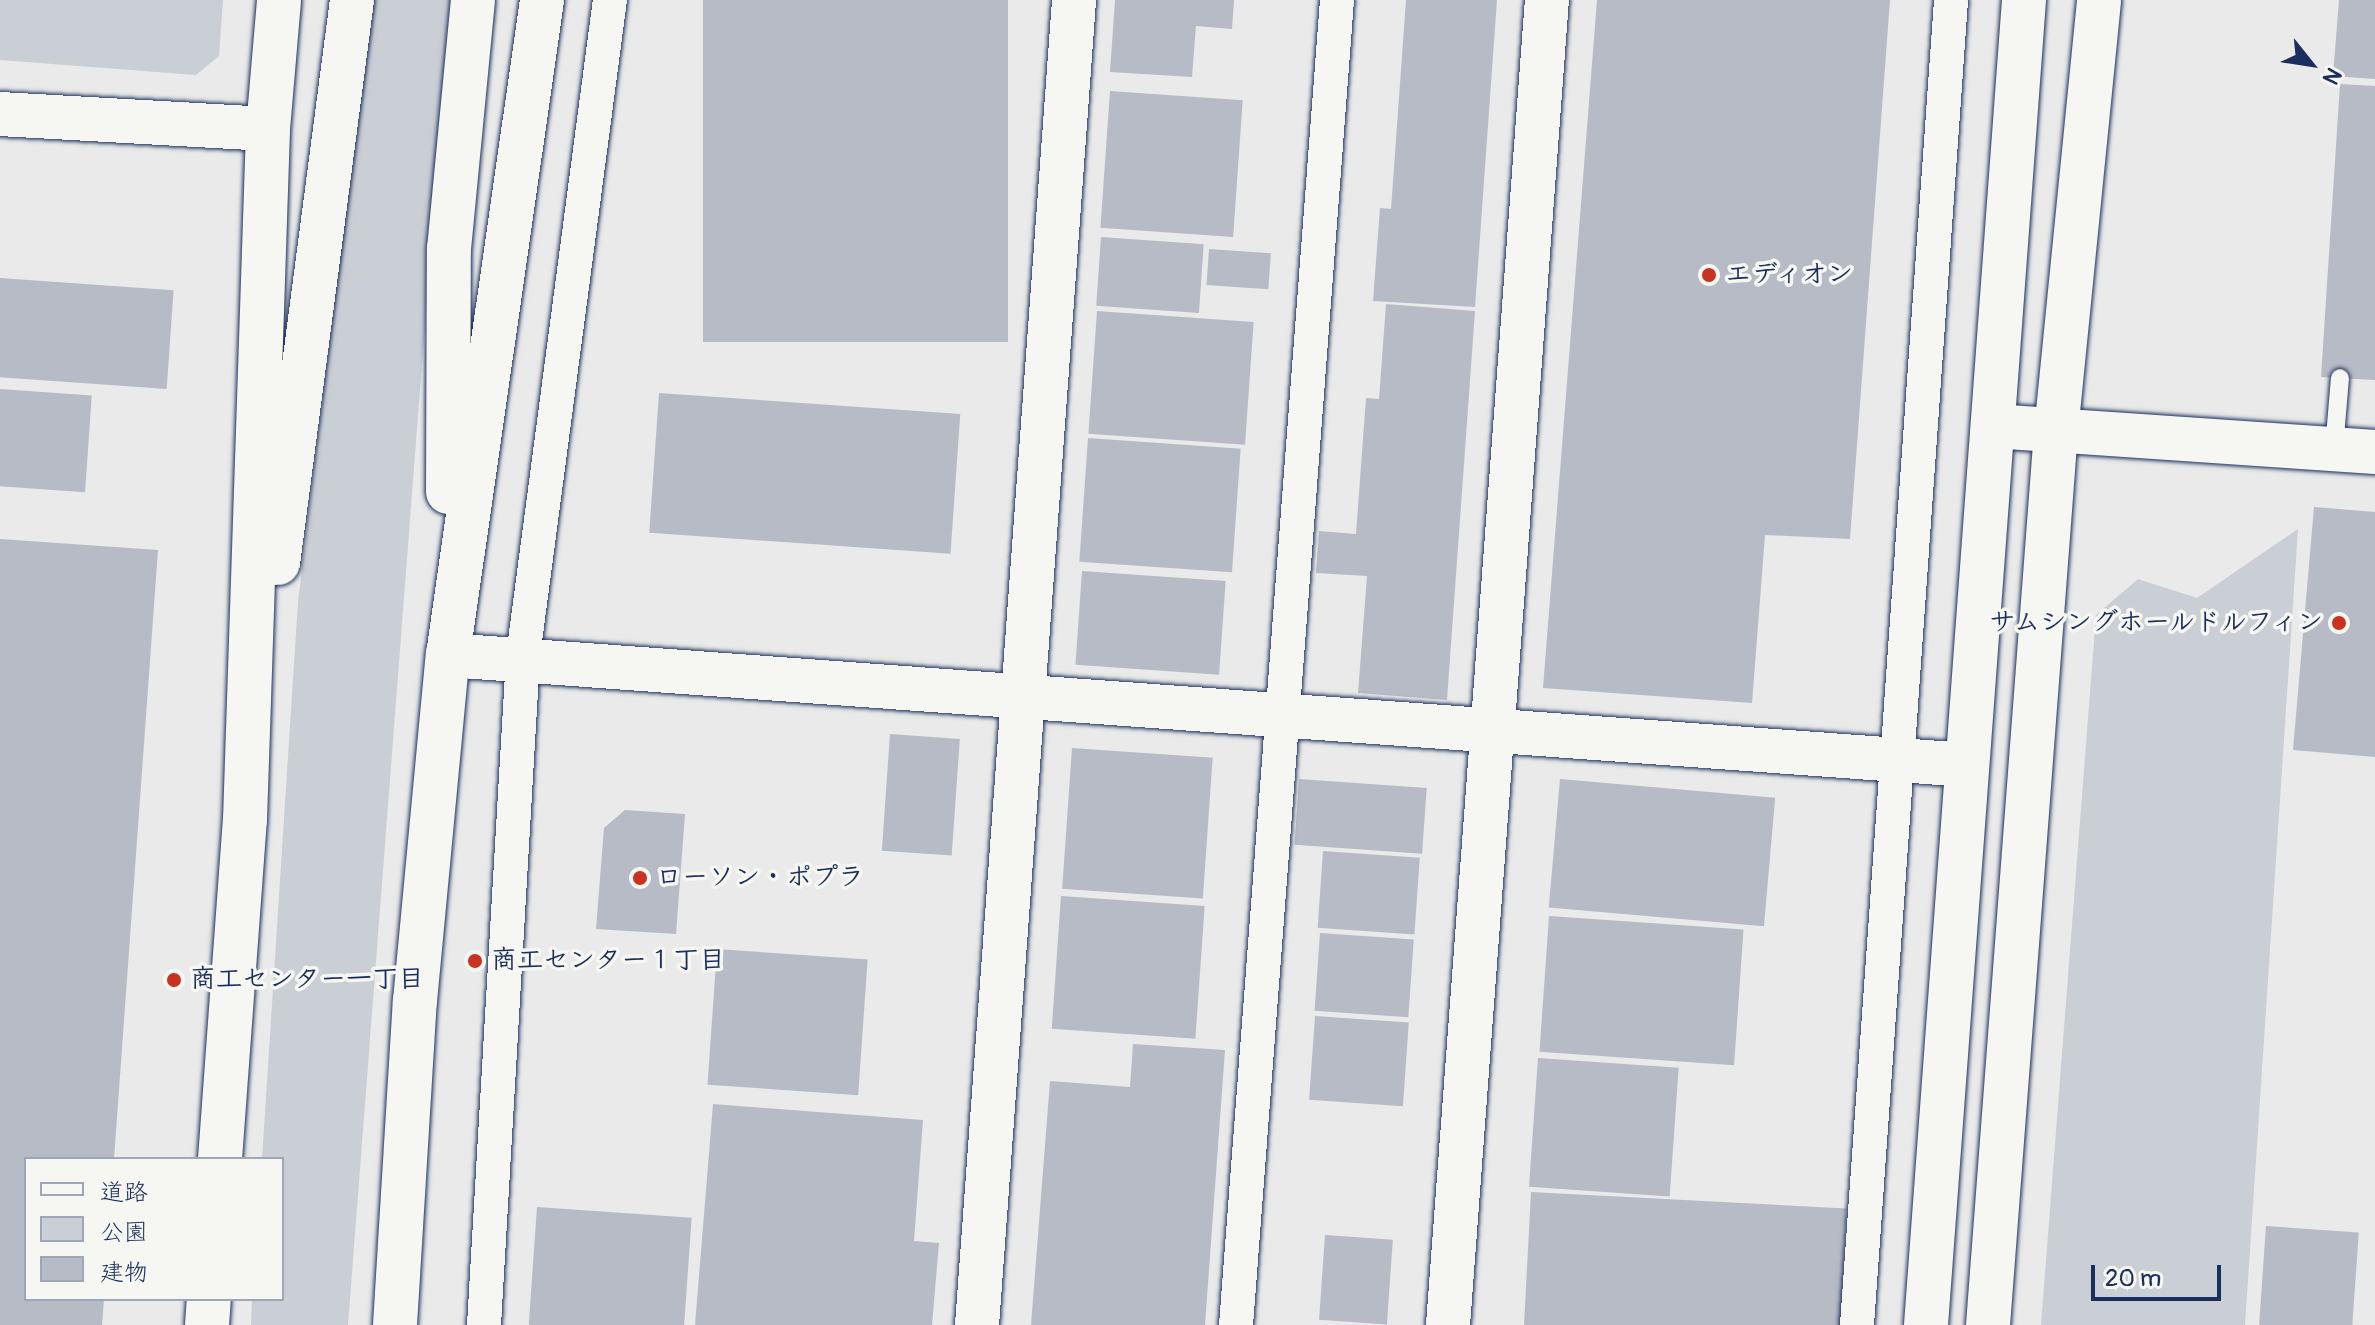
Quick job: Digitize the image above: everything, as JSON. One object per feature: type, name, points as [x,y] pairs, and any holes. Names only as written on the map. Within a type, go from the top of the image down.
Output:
[{"type":"street","points":[[220,1157],[245,820],[268,129],[279,0]]},
{"type":"street","points":[[245,820],[352,0]]},
{"type":"street","points":[[448,655],[449,249],[473,0]]},
{"type":"street","points":[[395,1325],[415,1001],[448,655],[542,0]]},
{"type":"street","points":[[484,1325],[523,656],[610,0]]},
{"type":"street","points":[[977,1325],[1074,0]]},
{"type":"street","points":[[1236,1325],[1337,0]]},
{"type":"street","points":[[1448,1325],[1547,0]]},
{"type":"street","points":[[1857,1325],[1951,0]]},
{"type":"street","points":[[1926,1325],[2024,0]]},
{"type":"street","points":[[1988,1325],[2056,432],[2099,0]]},
{"type":"street","points":[[0,114],[268,129]]},
{"type":"street","points":[[1993,426],[2355,451]]},
{"type":"street","points":[[448,655],[523,656],[1022,698],[1283,711],[1966,765]]},
{"type":"street","points":[[207,1325],[209,1301]]},
{"type":"lane","points":[[2340,378],[2355,451]]},
{"type":"green space","points":[[0,0],[223,0],[219,56],[196,75],[0,60]]},
{"type":"green space","points":[[371,0],[450,0],[348,1325],[251,1325],[252,1301],[284,1301],[284,1157],[262,1157],[298,602]]},
{"type":"green space","points":[[2298,529],[2245,1325],[2041,1325],[2096,615],[2138,579],[2197,598]]},
{"type":"building","points":[[703,0],[1008,0],[1008,342],[703,342]]},
{"type":"building","points":[[1115,0],[1234,0],[1232,29],[1196,26],[1192,77],[1110,72]]},
{"type":"building","points":[[1406,0],[1497,0],[1475,307],[1373,301],[1380,208],[1391,209]]},
{"type":"building","points":[[1597,0],[1890,0],[1850,539],[1765,535],[1752,703],[1543,688]]},
{"type":"building","points":[[2339,0],[2375,0],[2375,79],[2333,76]]},
{"type":"building","points":[[2340,84],[2375,86],[2375,380],[2321,377]]},
{"type":"building","points":[[1110,91],[1243,100],[1233,237],[1100,228]]},
{"type":"building","points":[[1101,237],[1204,244],[1199,313],[1096,306]]},
{"type":"building","points":[[1209,249],[1271,253],[1268,289],[1206,285]]},
{"type":"building","points":[[0,278],[174,290],[167,389],[0,377]]},
{"type":"building","points":[[1386,304],[1475,311],[1447,700],[1358,693],[1367,576],[1316,573],[1319,531],[1356,534],[1366,398],[1379,399]]},
{"type":"building","points":[[1097,311],[1254,322],[1245,445],[1088,434]]},
{"type":"building","points":[[0,389],[92,395],[85,492],[0,486]]},
{"type":"building","points":[[659,393],[960,414],[950,554],[649,533]]},
{"type":"building","points":[[1088,438],[1241,449],[1232,572],[1079,562]]},
{"type":"building","name":"サムシングホールドルフィン","points":[[2314,507],[2375,512],[2375,757],[2293,750]]},
{"type":"building","points":[[0,539],[158,550],[114,1157],[24,1157],[24,1301],[104,1301],[102,1325],[0,1325]]},
{"type":"building","points":[[1082,571],[1226,581],[1219,675],[1075,665]]},
{"type":"building","points":[[890,734],[960,739],[952,856],[882,851]]},
{"type":"building","points":[[1072,748],[1213,758],[1203,898],[1062,889]]},
{"type":"building","points":[[1299,779],[1427,788],[1422,854],[1294,845]]},
{"type":"building","points":[[1560,779],[1775,798],[1764,926],[1549,908]]},
{"type":"building","name":"ローソン・ポプラ","points":[[625,810],[685,814],[676,934],[596,929],[604,828]]},
{"type":"building","points":[[1323,851],[1420,858],[1414,935],[1318,928]]},
{"type":"building","points":[[1061,896],[1205,906],[1195,1039],[1052,1029]]},
{"type":"building","points":[[1549,916],[1744,930],[1734,1065],[1540,1052]]},
{"type":"building","points":[[1320,933],[1414,940],[1408,1017],[1315,1011]]},
{"type":"building","points":[[717,949],[868,960],[858,1095],[708,1085]]},
{"type":"building","points":[[1315,1016],[1409,1023],[1403,1106],[1309,1100]]},
{"type":"building","points":[[1133,1044],[1225,1050],[1205,1325],[1031,1325],[1050,1081],[1130,1087]]},
{"type":"building","points":[[1538,1058],[1679,1068],[1670,1197],[1529,1187]]},
{"type":"building","points":[[713,1104],[923,1120],[914,1241],[939,1243],[932,1325],[695,1325]]},
{"type":"building","points":[[1531,1192],[1847,1209],[1840,1325],[1524,1325]]},
{"type":"building","points":[[537,1207],[692,1218],[684,1325],[529,1325]]},
{"type":"building","points":[[2266,1226],[2359,1232],[2352,1325],[2259,1325]]},
{"type":"building","points":[[1325,1235],[1393,1240],[1387,1325],[1319,1320]]},
{"type":"place","name":"エディオン","points":[[1709,275]]},
{"type":"place","name":"サムシングホールドルフィン","points":[[2339,623]]},
{"type":"place","name":"ローソン・ポプラ","points":[[640,878]]},
{"type":"place","name":"商工センター１丁目","points":[[475,961]]},
{"type":"place","name":"商工センター一丁目","points":[[174,980]]}]
